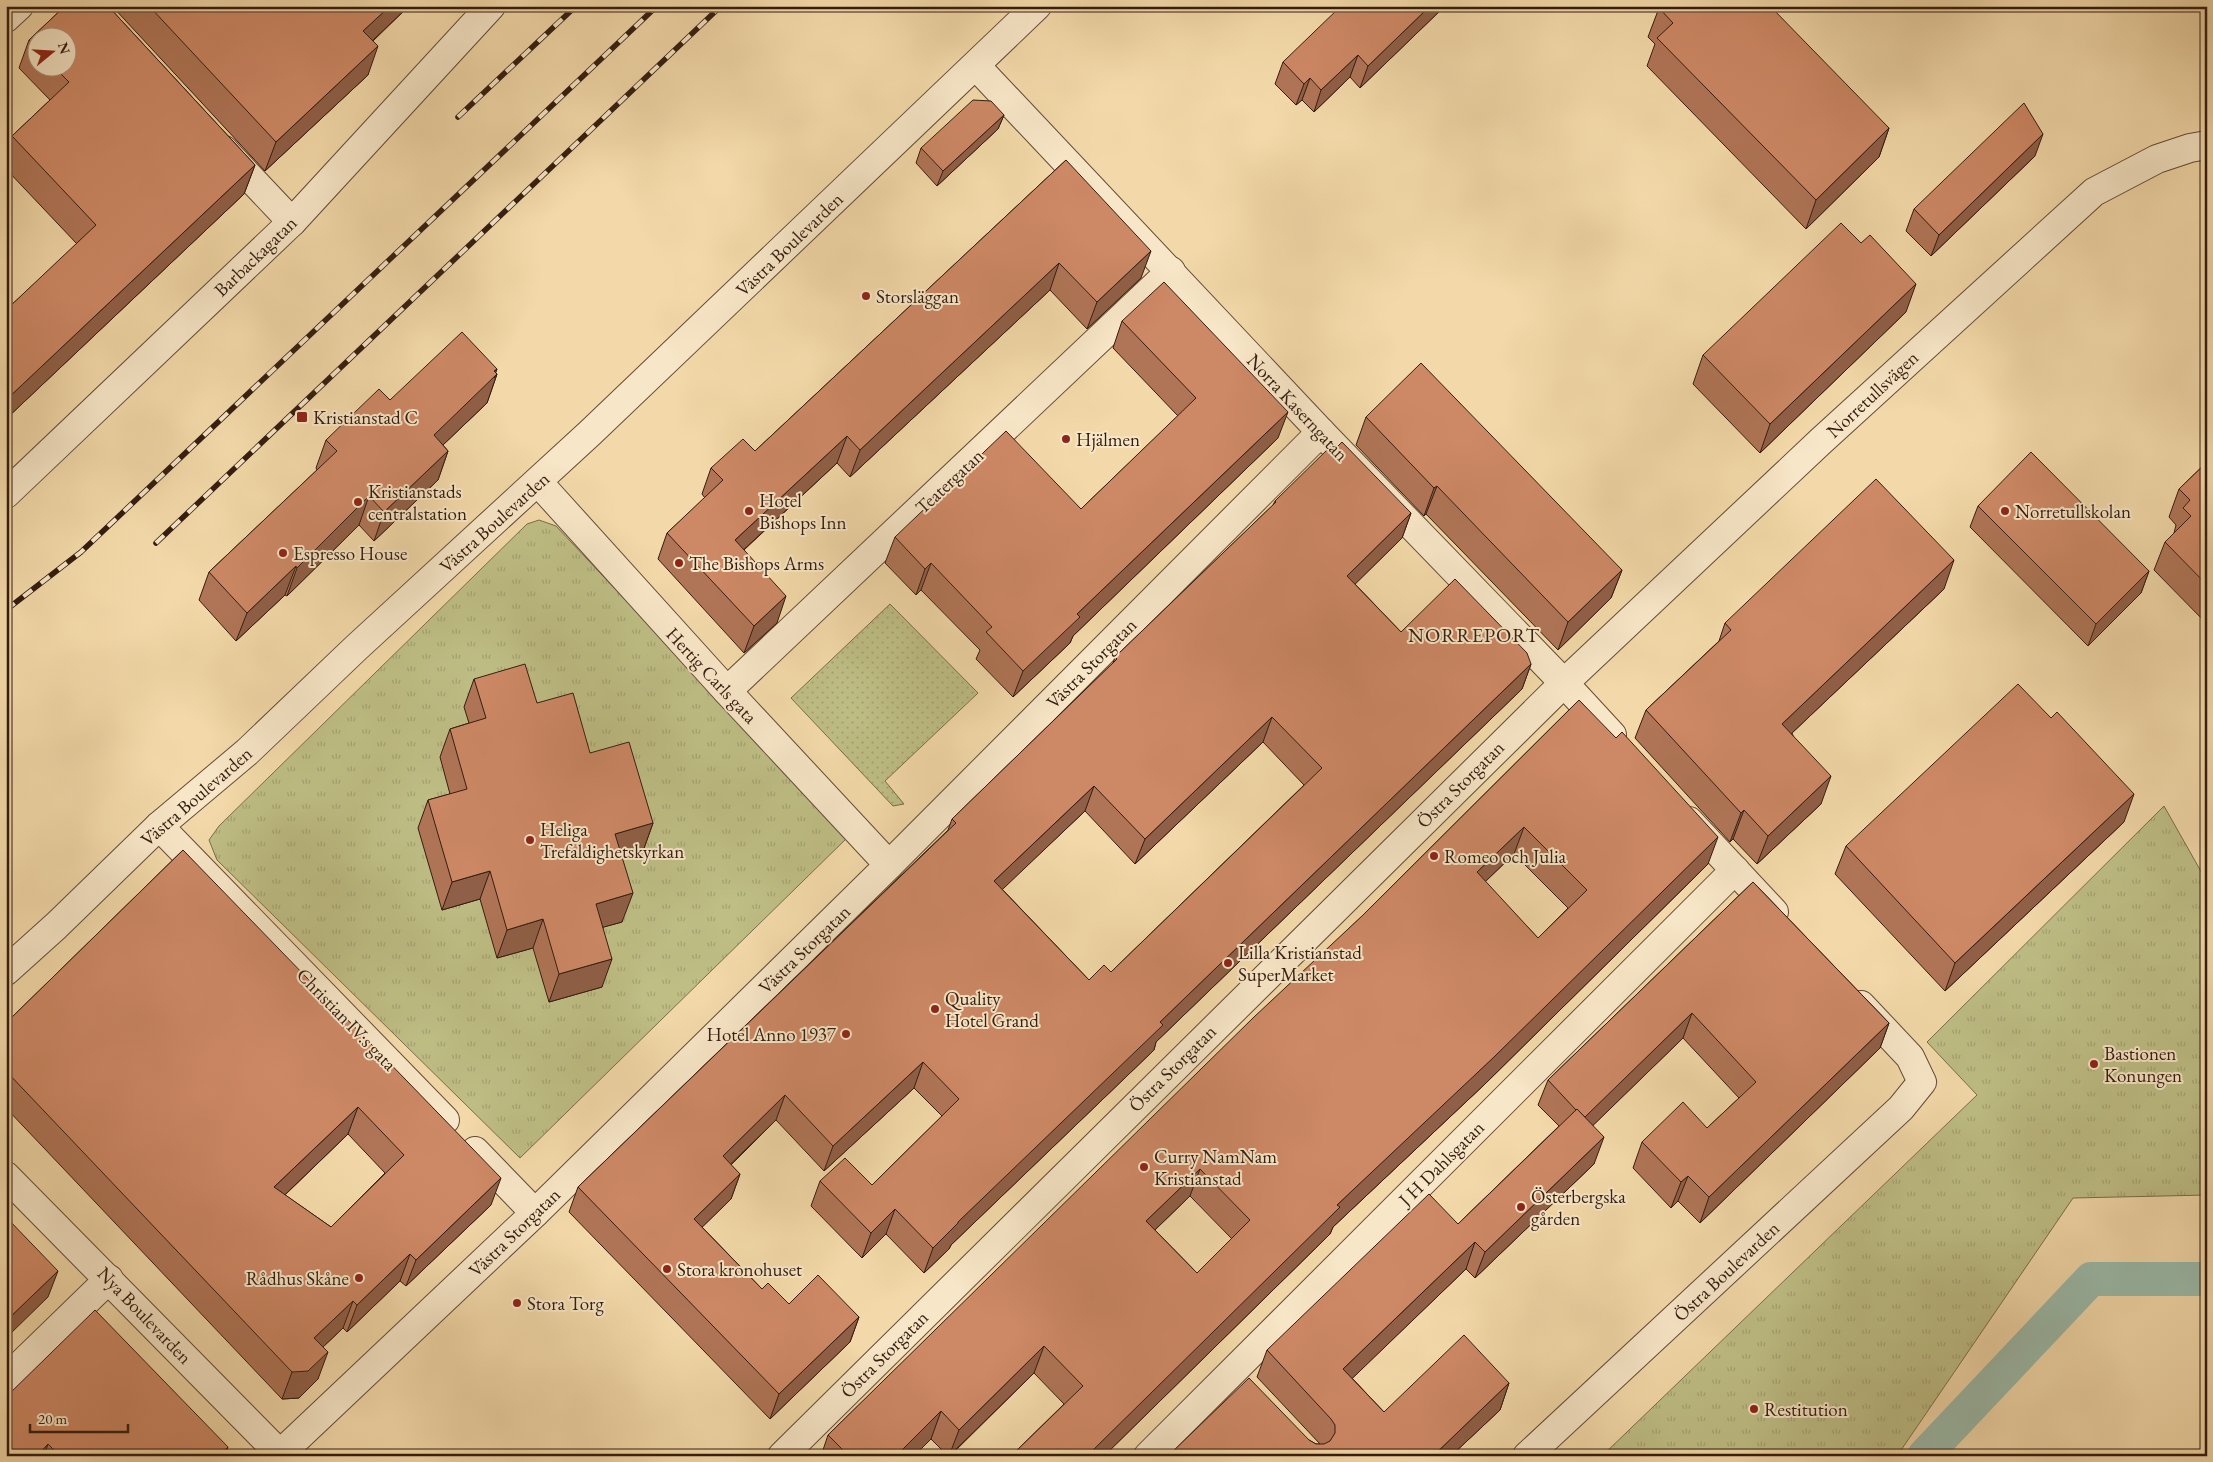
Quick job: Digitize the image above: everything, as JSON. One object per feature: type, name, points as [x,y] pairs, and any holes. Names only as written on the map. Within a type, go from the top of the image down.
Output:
[{"type":"street","points":[[6,18],[19,6]]},
{"type":"street","name":"Barbackagatan","points":[[6,494],[292,222],[491,6]]},
{"type":"street","name":"Västra Boulevarden","points":[[6,971],[56,926],[159,826],[247,752],[356,648],[538,482],[1037,6]]},
{"type":"street","name":"Norra Kaserngatan","points":[[976,66],[1321,432],[1564,683],[1629,755]]},
{"type":"street","points":[[204,128],[292,222]]},
{"type":"street","name":"Norretullsvägen","points":[[1564,683],[1821,441],[2094,192],[2157,159],[2190,148],[2207,145]]},
{"type":"street","name":"Teatergatan","points":[[726,691],[1170,270]]},
{"type":"street","name":"Västra Storgatan","points":[[280,1455],[535,1213],[889,865],[1321,432]]},
{"type":"street","name":"Hertig Carls gata","points":[[538,482],[726,691],[889,865]]},
{"type":"street","name":"Östra Storgatan","points":[[782,1456],[1564,683]]},
{"type":"street","points":[[1676,805],[1788,928]]},
{"type":"street","name":"Christian IV:s gata","points":[[159,826],[535,1213]]},
{"type":"street","name":"J H Dahlsgatan","points":[[1148,1456],[1735,870]]},
{"type":"street","name":"Östra Boulevarden","points":[[1527,1456],[1901,1108],[1922,1082],[1910,1057],[1842,985]]},
{"type":"street","name":"Nya Boulevarden","points":[[6,1176],[280,1455]]},
{"type":"street","points":[[6,1379],[109,1279]]},
{"type":"street","points":[[1231,1373],[1251,1394]]},
{"type":"green space","points":[[539,520],[556,526],[848,837],[520,1158],[217,860],[209,840],[219,826],[527,524]]},
{"type":"green space","points":[[890,604],[978,693],[885,781],[904,804],[893,806],[791,698]]},
{"type":"green space","points":[[2164,806],[2207,882],[2207,1195],[2073,1198],[1897,1456],[1602,1456],[1977,1095],[1927,1042]]},
{"type":"building","points":[[65,6],[108,6],[255,165],[6,400],[6,310],[96,225],[12,136],[69,82],[65,78],[78,78],[78,28],[42,28]]},
{"type":"building","points":[[149,6],[390,6],[363,31],[378,46],[276,142]]},
{"type":"building","points":[[1341,6],[1430,6],[1368,66],[1358,55],[1321,90],[1310,78],[1304,84],[1283,62]]},
{"type":"building","points":[[1661,6],[1770,6],[1889,128],[1816,200],[1657,38],[1673,23],[1659,8]]},
{"type":"building","points":[[973,100],[991,101],[1004,115],[943,171],[921,148]]},
{"type":"building","points":[[2024,103],[2043,134],[1939,235],[1914,209]]},
{"type":"building","points":[[1066,160],[1151,251],[1097,302],[1059,263],[860,450],[847,436],[735,540],[786,596],[754,626],[667,533],[723,480],[711,468],[743,439],[755,451]]},
{"type":"building","points":[[1841,223],[1861,243],[1870,235],[1916,284],[1770,424],[1703,355]]},
{"type":"building","points":[[1164,282],[1288,412],[1077,614],[1080,617],[1023,671],[986,632],[992,627],[931,563],[925,569],[895,537],[1006,431],[1081,509],[1196,398],[1122,321]]},
{"type":"building","name":"Kristianstads centralstation","points":[[462,332],[497,369],[494,371],[497,374],[434,435],[448,451],[384,512],[369,496],[297,568],[296,566],[247,613],[209,572],[337,451],[326,440],[379,389],[390,400]]},
{"type":"building","points":[[1421,363],[1622,570],[1568,622],[1437,486],[1434,488],[1366,417]]},
{"type":"building","points":[[1342,442],[1411,513],[1347,576],[1401,632],[1455,579],[1527,653],[1531,664],[1160,1022],[1163,1025],[933,1248],[895,1209],[871,1233],[820,1181],[845,1158],[872,1185],[959,1099],[923,1062],[833,1146],[785,1095],[723,1156],[740,1174],[694,1219],[762,1289],[768,1283],[789,1304],[818,1275],[859,1317],[779,1394],[578,1187],[956,823],[952,819],[1117,659],[1115,657],[1276,502],[1331,446],[1335,449]],"holes":[[[1272,717],[1322,768],[1111,972],[1104,965],[1089,980],[994,881],[1094,786],[1145,839]]]},
{"type":"building","points":[[2031,452],[2149,571],[2096,624],[1978,506]]},
{"type":"building","points":[[2207,462],[2207,585],[2165,542],[2191,516],[2183,508],[2190,500],[2179,489]]},
{"type":"building","points":[[1876,479],[1954,560],[1782,724],[1831,776],[1768,836],[1744,810],[1741,813],[1646,710],[1731,630],[1725,623]]},
{"type":"building","name":"Heliga Trefaldighetskyrkan","points":[[525,664],[537,703],[573,693],[590,753],[629,742],[653,823],[615,834],[633,893],[596,904],[612,959],[559,974],[543,919],[507,930],[490,871],[452,882],[428,800],[467,789],[450,729],[486,718],[474,679]]},
{"type":"building","points":[[2018,684],[2051,718],[2057,712],[2134,794],[1955,963],[1846,846]]},
{"type":"building","points":[[1579,700],[1616,738],[1622,732],[1718,837],[1494,1057],[1337,1205],[1340,1207],[1087,1456],[1011,1456],[1083,1386],[1044,1346],[959,1430],[941,1411],[901,1451],[906,1456],[849,1456],[828,1435],[1254,1017],[1362,916]],"holes":[[[1524,827],[1587,890],[1538,938],[1477,872]],[[1200,1169],[1250,1220],[1197,1273],[1146,1221]]]},
{"type":"building","points":[[183,850],[501,1178],[416,1260],[410,1254],[357,1305],[353,1301],[314,1338],[328,1352],[308,1371],[292,1372],[6,1071],[6,1023]],"holes":[[[358,1107],[404,1155],[331,1227],[274,1187]]]},
{"type":"building","points":[[1753,882],[1889,1023],[1709,1197],[1688,1176],[1681,1182],[1642,1142],[1683,1102],[1707,1128],[1756,1082],[1692,1013],[1585,1117],[1548,1080]]},
{"type":"building","points":[[1577,1109],[1604,1137],[1485,1252],[1475,1242],[1343,1369],[1384,1412],[1464,1335],[1509,1383],[1433,1456],[1168,1456],[1249,1378],[1309,1440],[1316,1444],[1324,1444],[1330,1441],[1335,1433],[1335,1425],[1331,1419],[1267,1350],[1429,1194],[1458,1224]]},
{"type":"building","points":[[6,1217],[58,1271],[6,1321]]},
{"type":"building","points":[[95,1310],[228,1447],[219,1456],[60,1456],[48,1444],[37,1456],[6,1456],[6,1397]]},
{"type":"waterway","points":[[1924,1456],[2091,1279],[2207,1279]]},
{"type":"railway","points":[[458,117],[576,6]]},
{"type":"railway","points":[[6,610],[81,552],[657,6]]},
{"type":"railway","points":[[156,543],[721,6]]},
{"type":"place","name":"Storsläggan","points":[[866,296]]},
{"type":"place","name":"Kristianstad C","points":[[302,417]]},
{"type":"place","name":"Hjälmen","points":[[1066,439]]},
{"type":"place","name":"Kristianstads centralstation","points":[[358,502]]},
{"type":"place","name":"Hotel Bishops Inn","points":[[749,511]]},
{"type":"place","name":"Norretullskolan","points":[[2005,511]]},
{"type":"place","name":"Espresso House","points":[[283,553]]},
{"type":"place","name":"The Bishops Arms","points":[[679,563]]},
{"type":"place","name":"Heliga Trefaldighetskyrkan","points":[[530,840]]},
{"type":"place","name":"Romeo och Julia","points":[[1434,856]]},
{"type":"place","name":"Lilla Kristianstad SuperMarket","points":[[1228,963]]},
{"type":"place","name":"Quality Hotel Grand","points":[[935,1009]]},
{"type":"place","name":"Hotel Anno 1937","points":[[846,1034]]},
{"type":"place","name":"Bastionen Konungen","points":[[2094,1064]]},
{"type":"place","name":"Curry NamNam Kristianstad","points":[[1144,1167]]},
{"type":"place","name":"Österbergska gården","points":[[1521,1207]]},
{"type":"place","name":"Stora kronohuset","points":[[667,1269]]},
{"type":"place","name":"Rådhus Skåne","points":[[359,1278]]},
{"type":"place","name":"Stora Torg","points":[[517,1303]]},
{"type":"place","name":"Restitution","points":[[1754,1409]]},
{"type":"district","name":"NORREPORT","points":[[1474,635]]}]
